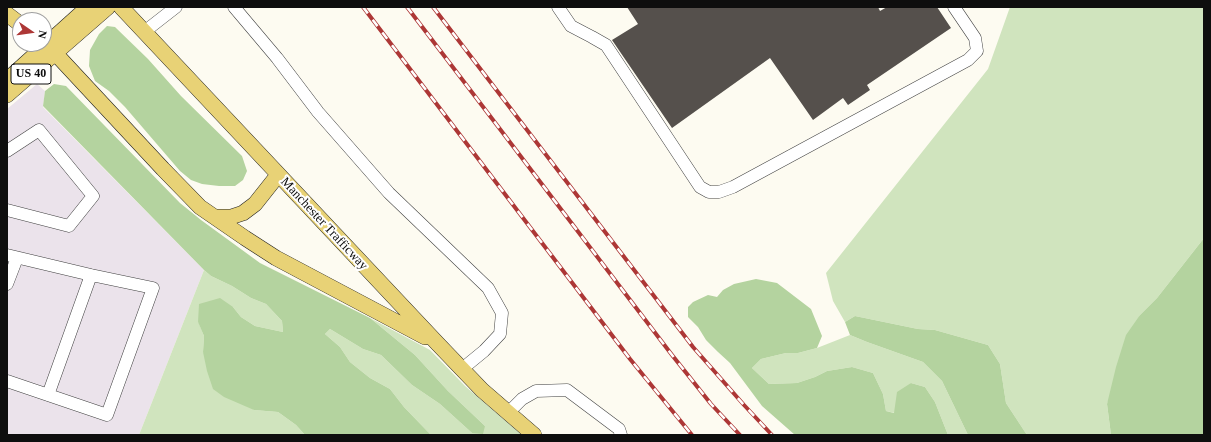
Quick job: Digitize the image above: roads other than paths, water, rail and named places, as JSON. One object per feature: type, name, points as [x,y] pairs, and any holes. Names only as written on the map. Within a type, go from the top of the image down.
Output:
[{"type":"main road","name":"US 40","points":[[52,43],[87,14],[108,7]]},
{"type":"main road","name":"Manchester Trafficway","points":[[121,7],[462,370],[534,435]]},
{"type":"main road","points":[[52,49],[173,180],[200,207],[276,258],[437,343]]},
{"type":"main road","name":"US 40","points":[[7,80],[42,52]]},
{"type":"main road","name":"US 40","points":[[7,95],[44,52]]},
{"type":"main road","points":[[216,217],[231,217],[244,212],[255,204],[278,175]]},
{"type":"lane","points":[[144,32],[176,7]]},
{"type":"lane","points":[[234,7],[277,58],[318,112],[389,192],[488,288],[502,313],[500,334],[462,370]]},
{"type":"lane","points":[[558,7],[571,26],[592,36],[606,45],[700,187],[709,192],[719,192],[733,187],[968,60],[977,51],[975,38],[954,7]]},
{"type":"lane","points":[[7,151],[39,130],[93,196],[69,226],[7,210]]},
{"type":"lane","points":[[7,284],[12,257],[153,288],[108,415],[7,381]]},
{"type":"lane","points":[[48,395],[91,275]]},
{"type":"lane","points":[[508,413],[522,399],[536,391],[567,390],[619,429],[621,435]]},
{"type":"railway","points":[[363,7],[630,359],[692,435]]},
{"type":"railway","points":[[407,7],[672,355],[711,404],[740,435]]},
{"type":"railway","points":[[433,7],[693,347],[772,435]]}]
